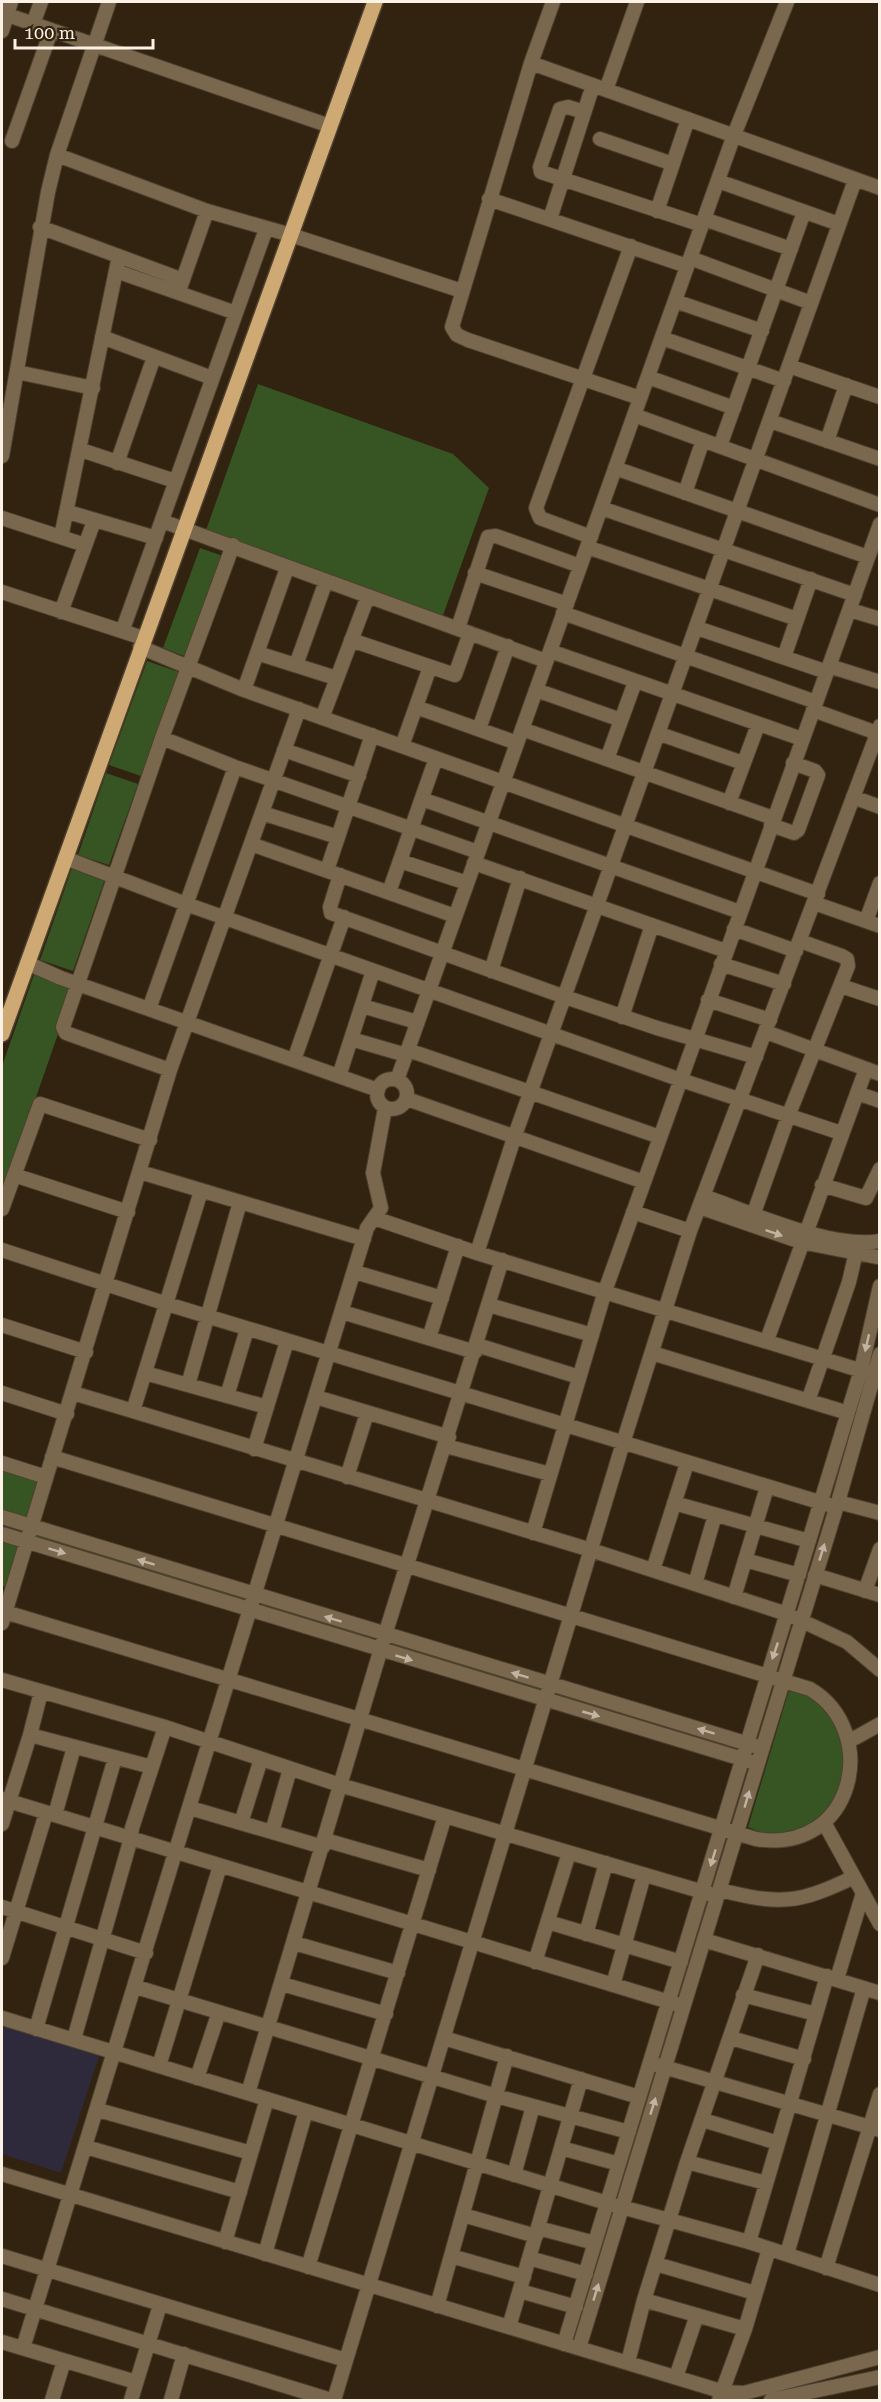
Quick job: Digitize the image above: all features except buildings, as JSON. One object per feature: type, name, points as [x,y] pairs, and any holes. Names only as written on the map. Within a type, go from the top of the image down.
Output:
[{"type":"main road","points":[[2,1035],[375,2]]},
{"type":"street","points":[[33,24],[41,2]]},
{"type":"street","points":[[2,456],[40,227],[57,155],[109,2]]},
{"type":"street","points":[[553,2],[531,63],[453,322],[457,335],[640,398]]},
{"type":"street","points":[[550,219],[584,112],[599,87],[637,2]]},
{"type":"street","points":[[397,1080],[734,135],[787,2]]},
{"type":"street","points":[[2,31],[7,10],[33,24],[94,43],[330,126]]},
{"type":"street","points":[[12,141],[51,30]]},
{"type":"street","points":[[531,63],[879,188]]},
{"type":"street","points":[[584,112],[568,107],[560,109],[540,167],[543,173],[657,211],[703,222],[791,249]]},
{"type":"street","points":[[657,211],[688,118]]},
{"type":"street","points":[[600,139],[673,164]]},
{"type":"street","points":[[57,155],[207,211],[291,235],[462,291]]},
{"type":"street","points":[[477,1252],[514,1138],[646,774],[855,180]]},
{"type":"street","points":[[718,181],[839,224]]},
{"type":"street","points":[[489,199],[811,303]]},
{"type":"street","points":[[180,286],[207,211]]},
{"type":"street","points":[[720,446],[804,212]]},
{"type":"street","points":[[40,227],[118,256],[236,313]]},
{"type":"street","points":[[123,629],[266,229]]},
{"type":"street","points":[[631,246],[536,508],[540,518],[589,542],[711,590],[797,619]]},
{"type":"street","points":[[62,537],[118,256]]},
{"type":"street","points":[[116,270],[180,286]]},
{"type":"street","points":[[675,301],[762,331]]},
{"type":"street","points":[[102,337],[212,378]]},
{"type":"street","points":[[662,338],[784,381]]},
{"type":"street","points":[[117,463],[154,357]]},
{"type":"street","points":[[789,366],[879,397]]},
{"type":"street","points":[[17,372],[93,387]]},
{"type":"street","points":[[648,378],[734,408]]},
{"type":"street","points":[[827,441],[846,386]]},
{"type":"street","points":[[634,415],[879,505]]},
{"type":"street","points":[[770,421],[879,459]]},
{"type":"street","points":[[685,492],[703,440]]},
{"type":"street","points":[[81,450],[175,482]]},
{"type":"street","points":[[615,468],[868,557]]},
{"type":"street","points":[[601,508],[855,595]]},
{"type":"street","points":[[68,512],[156,538]]},
{"type":"street","points":[[2,518],[85,545]]},
{"type":"street","points":[[61,612],[94,521]]},
{"type":"street","points":[[162,521],[507,646],[635,681],[802,739]]},
{"type":"street","points":[[533,1533],[605,1291],[879,524]]},
{"type":"street","points":[[351,640],[455,675],[475,573],[486,539],[492,536],[580,566]]},
{"type":"street","points":[[170,1070],[64,1032],[63,1024],[162,738],[233,545]]},
{"type":"street","points":[[244,690],[287,568]]},
{"type":"street","points":[[2,2299],[333,2400],[526,1770],[623,1443],[690,1231],[877,738],[814,706],[475,573]]},
{"type":"street","points":[[784,657],[811,579]]},
{"type":"street","points":[[296,665],[326,581]]},
{"type":"street","points":[[2,592],[61,612],[123,629],[142,642],[189,666],[244,690],[754,871],[873,923],[879,885]]},
{"type":"street","points":[[322,718],[368,596]]},
{"type":"street","points":[[850,610],[879,619]]},
{"type":"street","points":[[697,628],[784,657],[879,682]]},
{"type":"street","points":[[479,729],[507,646]]},
{"type":"street","points":[[257,653],[336,678]]},
{"type":"street","points":[[402,746],[430,667]]},
{"type":"street","points":[[607,759],[635,681]]},
{"type":"street","points":[[536,690],[621,720]]},
{"type":"street","points":[[416,706],[479,729],[520,736],[607,759],[729,803],[794,833],[798,830],[818,776],[815,771],[794,763]]},
{"type":"street","points":[[52,1457],[810,1689],[829,1700],[845,1718],[855,1738],[858,1764],[853,1788],[843,1808],[826,1826],[804,1838],[780,1842],[737,1834],[230,1679],[3,1617],[6,1591],[25,1541],[52,1457],[67,1414],[170,1070],[299,709]]},
{"type":"street","points":[[729,803],[758,725]]},
{"type":"street","points":[[660,734],[743,763]]},
{"type":"street","points":[[372,735],[338,837],[329,909],[344,917],[622,1017],[756,1057]]},
{"type":"street","points":[[162,738],[236,767],[412,829],[520,878],[652,925],[784,984]]},
{"type":"street","points":[[284,750],[359,776]]},
{"type":"street","points":[[389,892],[436,758]]},
{"type":"street","points":[[149,1009],[236,767]]},
{"type":"street","points":[[853,797],[879,807]]},
{"type":"street","points":[[422,800],[740,912]]},
{"type":"street","points":[[262,813],[338,837]]},
{"type":"street","points":[[251,844],[455,916]]},
{"type":"street","points":[[65,858],[115,875],[186,904],[681,1080],[841,1132]]},
{"type":"street","points":[[400,861],[467,883]]},
{"type":"street","points":[[490,970],[520,878]]},
{"type":"street","points":[[294,1060],[344,917]]},
{"type":"street","points":[[622,1017],[652,925]]},
{"type":"street","points":[[734,929],[847,959],[848,966],[789,1114],[752,1219]]},
{"type":"street","points":[[27,963],[378,1090]]},
{"type":"street","points":[[339,1076],[373,971]]},
{"type":"street","points":[[841,986],[879,999]]},
{"type":"street","points":[[708,1000],[768,1026],[816,1051],[879,1074]]},
{"type":"street","points":[[362,1006],[417,1022]]},
{"type":"street","points":[[351,1039],[407,1053],[660,1137]]},
{"type":"street","points":[[767,1340],[841,1132],[866,1069]]},
{"type":"street","points":[[387,1080],[397,1080],[407,1089],[407,1099],[397,1109],[385,1108],[378,1099],[378,1090],[387,1080]]},
{"type":"street","points":[[856,1093],[879,1101]]},
{"type":"street","points":[[407,1099],[644,1182]]},
{"type":"street","points":[[2,1209],[40,1104],[150,1140]]},
{"type":"street","points":[[23,2348],[116,2054],[364,1239],[374,1218],[380,1212],[382,1204],[374,1184],[373,1167],[385,1108]]},
{"type":"street","points":[[822,1185],[867,1198],[879,1169]]},
{"type":"street","points":[[140,1172],[364,1239]]},
{"type":"street","points":[[14,1175],[128,1212]]},
{"type":"street","points":[[133,1411],[201,1191]]},
{"type":"street","points":[[188,1385],[240,1202]]},
{"type":"street","points":[[701,1202],[803,1237],[857,1249],[879,1251]]},
{"type":"street","points":[[633,1212],[690,1231]]},
{"type":"street","points":[[374,1218],[502,1260],[666,1308],[871,1373]]},
{"type":"street","points":[[429,1338],[458,1246]]},
{"type":"street","points":[[808,1401],[857,1249]]},
{"type":"street","points":[[2,1250],[208,1317],[767,1487],[821,1503],[879,1513]]},
{"type":"street","points":[[248,2093],[385,1635],[502,1260]]},
{"type":"street","points":[[355,1272],[442,1298]]},
{"type":"street","points":[[579,2348],[837,1505],[871,1373],[879,1286]]},
{"type":"street","points":[[489,1305],[592,1335]]},
{"type":"street","points":[[342,1312],[429,1338],[476,1348],[579,1377]]},
{"type":"street","points":[[2,1325],[86,1352]]},
{"type":"street","points":[[227,1396],[247,1329]]},
{"type":"street","points":[[254,1449],[287,1341]]},
{"type":"street","points":[[651,1353],[848,1413]]},
{"type":"street","points":[[564,2344],[848,1413],[879,1354]]},
{"type":"street","points":[[145,1372],[267,1407]]},
{"type":"street","points":[[2,1393],[67,1414]]},
{"type":"street","points":[[73,1393],[653,1569],[787,1614],[847,1642],[879,1670]]},
{"type":"street","points":[[316,1397],[550,1474]]},
{"type":"street","points":[[347,1477],[367,1413]]},
{"type":"street","points":[[2,1463],[46,1477]]},
{"type":"street","points":[[653,1569],[687,1463]]},
{"type":"street","points":[[734,1597],[767,1487]]},
{"type":"street","points":[[674,1503],[809,1541]]},
{"type":"street","points":[[695,1584],[715,1515]]},
{"type":"street","points":[[2,1517],[762,1748]]},
{"type":"street","points":[[2,1534],[758,1764]]},
{"type":"street","points":[[866,1591],[879,1549]]},
{"type":"street","points":[[745,1560],[799,1575]]},
{"type":"street","points":[[815,1575],[879,1595]]},
{"type":"street","points":[[2,1680],[165,1727],[340,1785],[703,1892],[765,1900],[792,1900],[816,1895],[854,1877]]},
{"type":"street","points":[[2,1824],[5,1800],[30,1735],[41,1692]]},
{"type":"street","points":[[855,1738],[879,1724]]},
{"type":"street","points":[[74,2039],[132,1828],[165,1727]]},
{"type":"street","points":[[30,1735],[152,1767]]},
{"type":"street","points":[[2,1958],[8,1909],[50,1814],[74,1747]]},
{"type":"street","points":[[36,2029],[115,1758]]},
{"type":"street","points":[[242,1823],[261,1759]]},
{"type":"street","points":[[272,1832],[290,1769]]},
{"type":"street","points":[[5,1800],[684,2007]]},
{"type":"street","points":[[190,1808],[272,1832],[429,1870]]},
{"type":"street","points":[[308,2267],[446,1816]]},
{"type":"street","points":[[826,1826],[879,1924]]},
{"type":"street","points":[[535,1962],[569,1853]]},
{"type":"street","points":[[586,1934],[606,1863]]},
{"type":"street","points":[[159,2066],[220,1866]]},
{"type":"street","points":[[613,1985],[645,1875]]},
{"type":"street","points":[[749,2242],[816,2014],[832,1977],[862,1893]]},
{"type":"street","points":[[8,1909],[146,1953]]},
{"type":"street","points":[[548,1922],[681,1962]]},
{"type":"street","points":[[704,1940],[879,1993]]},
{"type":"street","points":[[294,1943],[399,1973]]},
{"type":"street","points":[[628,2362],[644,2300],[687,2162],[758,1956]]},
{"type":"street","points":[[282,1984],[386,2014]]},
{"type":"street","points":[[136,1987],[496,2096],[629,2133]]},
{"type":"street","points":[[787,2254],[864,1988]]},
{"type":"street","points":[[743,1995],[816,2014]]},
{"type":"street","points":[[197,2078],[219,2012]]},
{"type":"street","points":[[2,2018],[550,2186],[749,2242],[879,2285]]},
{"type":"street","points":[[444,2038],[639,2097]]},
{"type":"street","points":[[731,2038],[804,2059]]},
{"type":"street","points":[[437,2306],[507,2056]]},
{"type":"street","points":[[650,2063],[826,2116],[875,2128]]},
{"type":"street","points":[[509,2327],[581,2079]]},
{"type":"street","points":[[826,2268],[875,2128],[879,2094]]},
{"type":"street","points":[[225,2242],[267,2099]]},
{"type":"street","points":[[514,2175],[533,2106]]},
{"type":"street","points":[[98,2110],[251,2152]]},
{"type":"street","points":[[265,2254],[306,2111]]},
{"type":"street","points":[[703,2120],[778,2143]]},
{"type":"street","points":[[86,2147],[240,2192]]},
{"type":"street","points":[[561,2148],[619,2164]]},
{"type":"street","points":[[687,2162],[766,2183]]},
{"type":"street","points":[[2,2174],[628,2362],[676,2377],[721,2396],[879,2357]]},
{"type":"street","points":[[463,2215],[595,2243]]},
{"type":"street","points":[[721,2396],[746,2329],[769,2249]]},
{"type":"street","points":[[2,2256],[346,2360]]},
{"type":"street","points":[[451,2256],[576,2307]]},
{"type":"street","points":[[529,2258],[586,2274]]},
{"type":"street","points":[[656,2264],[756,2293]]},
{"type":"street","points":[[644,2300],[746,2329]]},
{"type":"street","points":[[131,2400],[160,2305]]},
{"type":"street","points":[[676,2377],[698,2315]]},
{"type":"street","points":[[2,2342],[136,2382]]},
{"type":"street","points":[[171,2400],[184,2354]]},
{"type":"street","points":[[53,2400],[64,2361]]},
{"type":"street","points":[[771,2400],[812,2396],[879,2377]]},
{"type":"shaded area","points":[[2,2025],[99,2056],[61,2173],[2,2154]]},
{"type":"green space","points":[[258,384],[453,454],[489,488],[442,618],[205,533]]},
{"type":"green space","points":[[200,548],[223,556],[187,657],[163,648]]},
{"type":"green space","points":[[147,661],[179,672],[141,776],[109,765]]},
{"type":"green space","points":[[106,773],[138,784],[109,865],[78,855]]},
{"type":"green space","points":[[72,868],[105,879],[73,971],[40,960]]},
{"type":"green space","points":[[35,972],[70,985],[56,1025],[58,1034],[2,1195],[2,1066]]},
{"type":"green space","points":[[2,1466],[40,1478],[28,1519],[2,1510]]},
{"type":"green space","points":[[37,1532],[247,1596],[244,1605],[34,1540]]},
{"type":"green space","points":[[2,1538],[19,1543],[6,1587],[2,1586]]},
{"type":"green space","points":[[260,1601],[374,1635],[371,1643],[257,1609]]},
{"type":"green space","points":[[387,1639],[543,1686],[540,1696],[384,1648]]},
{"type":"green space","points":[[789,1690],[807,1693],[823,1705],[830,1714],[846,1745],[847,1765],[838,1792],[831,1805],[821,1816],[798,1832],[770,1835],[748,1827]]},
{"type":"green space","points":[[558,1691],[746,1747],[744,1756],[555,1700]]}]
